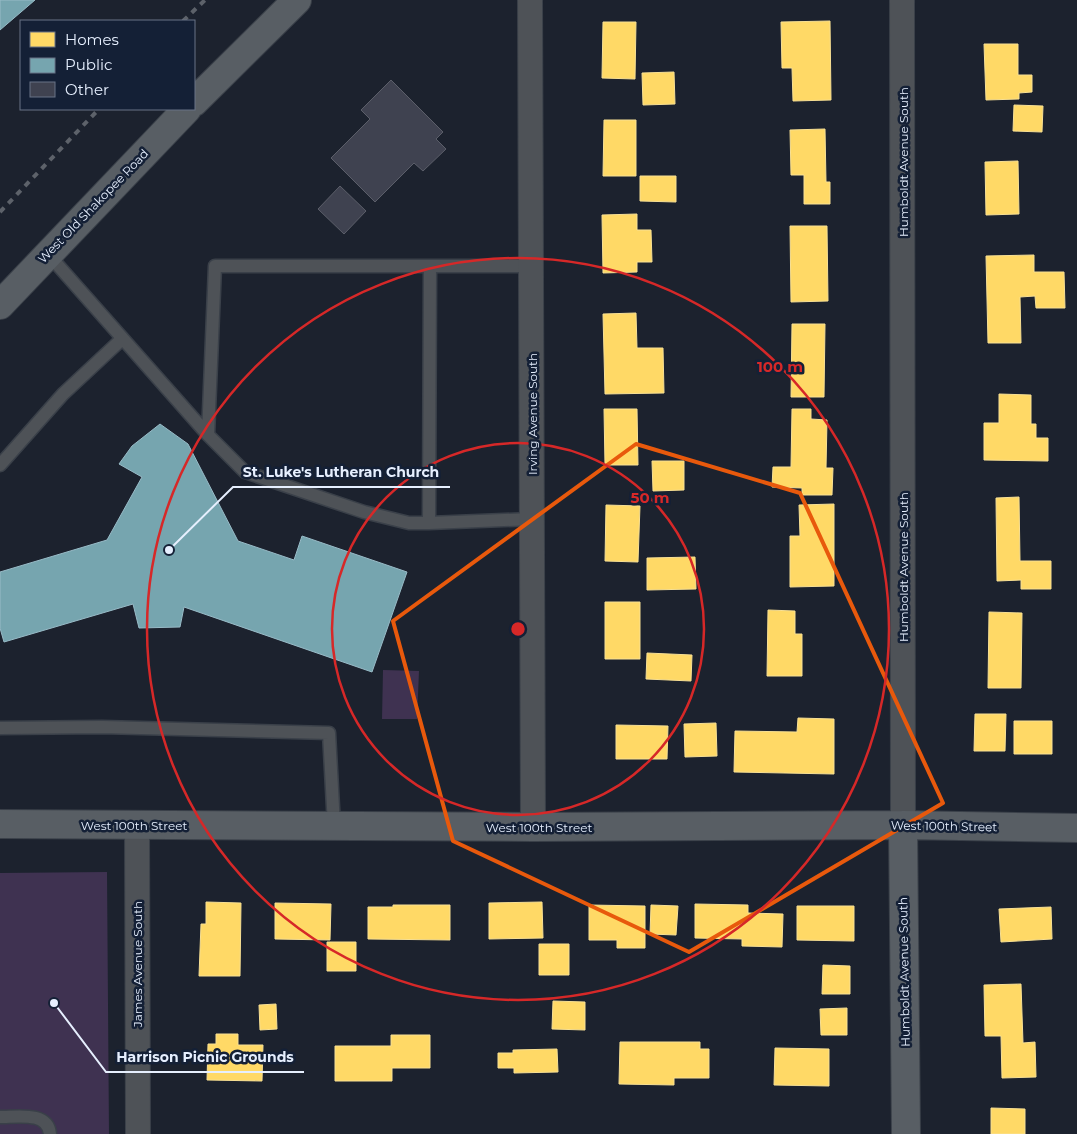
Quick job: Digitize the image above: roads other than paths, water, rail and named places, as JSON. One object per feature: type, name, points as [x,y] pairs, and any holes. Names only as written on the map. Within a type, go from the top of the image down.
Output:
[{"type":"street","points":[[195,101],[297,0]]},
{"type":"street","name":"Irving Avenue South","points":[[530,0],[534,827]]},
{"type":"street","name":"Humboldt Avenue South","points":[[902,0],[903,825],[906,1134]]},
{"type":"street","name":"West Old Shakopee Road","points":[[0,305],[186,110]]},
{"type":"street","name":"West 100th Street","points":[[0,824],[534,827],[903,825],[1077,828]]},
{"type":"street","name":"James Avenue South","points":[[136,824],[138,1134]]},
{"type":"lane","points":[[48,254],[208,436],[245,472],[364,512],[409,522],[532,519]]},
{"type":"lane","points":[[208,436],[215,266],[531,266]]},
{"type":"lane","points":[[429,523],[430,266]]},
{"type":"lane","points":[[0,465],[63,394],[122,339]]},
{"type":"lane","points":[[0,728],[102,727],[329,733],[334,826]]},
{"type":"lane","points":[[0,1117],[38,1118],[46,1122],[50,1134]]},
{"type":"railway","points":[[184,20],[205,0]]},
{"type":"railway","points":[[0,212],[98,110]]},
{"type":"place","name":"St. Luke's Lutheran Church","points":[[169,550]]},
{"type":"place","name":"Harrison Picnic Grounds","points":[[54,1003]]}]
